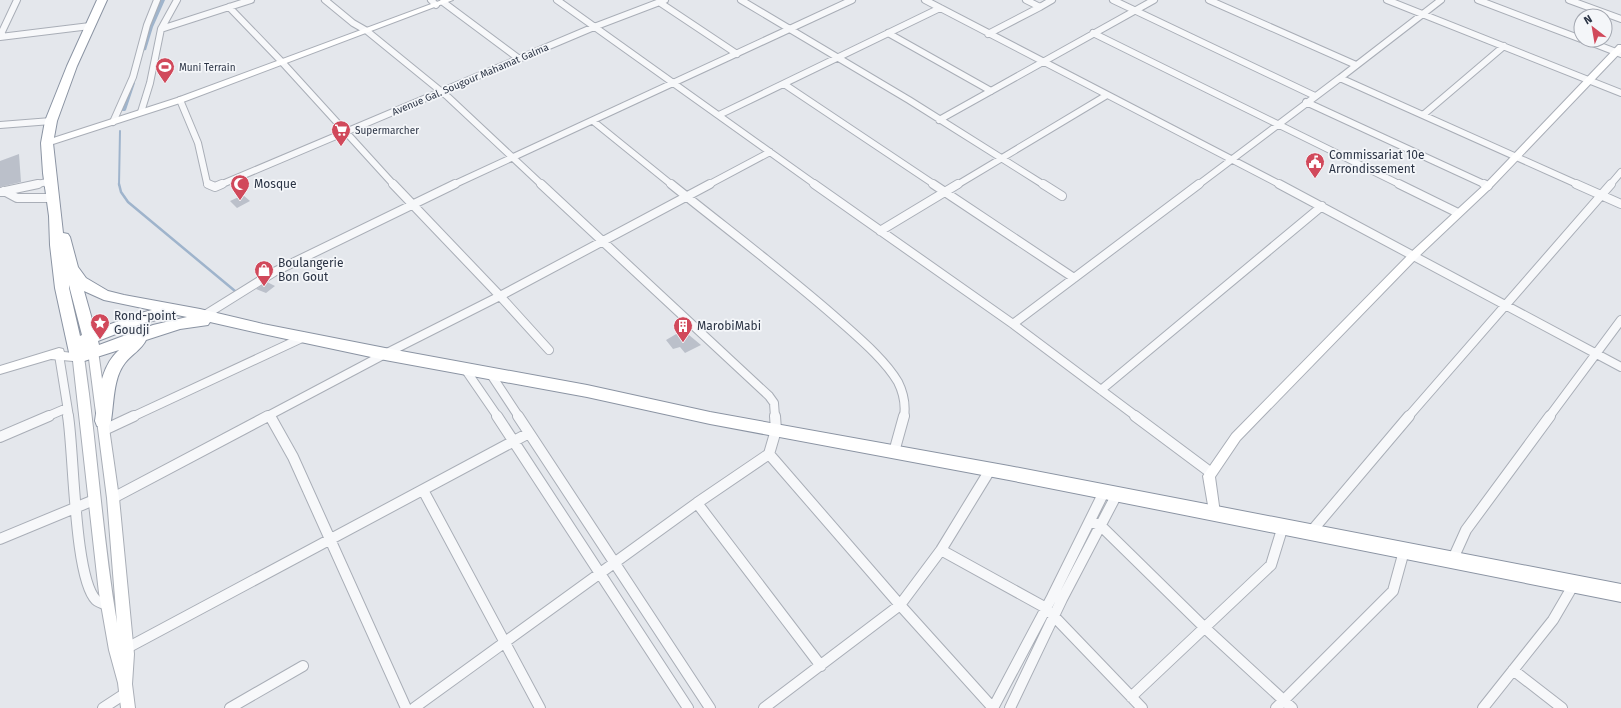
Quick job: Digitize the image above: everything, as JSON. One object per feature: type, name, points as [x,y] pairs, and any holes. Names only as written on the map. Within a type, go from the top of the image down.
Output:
[{"type":"highway","points":[[84,348],[72,268],[56,216],[52,195],[47,143],[51,121],[102,0]]},
{"type":"highway","points":[[56,216],[57,244],[62,288],[84,348]]},
{"type":"highway","points":[[72,268],[81,282],[104,295],[385,354],[587,391],[710,418],[1283,526],[1452,561],[1621,593]]},
{"type":"highway","points":[[84,348],[152,315],[188,312]]},
{"type":"highway","points":[[84,348],[116,345],[166,326],[190,321],[228,321]]},
{"type":"highway","points":[[103,426],[110,375],[115,364],[125,352],[150,332]]},
{"type":"main road","points":[[47,143],[180,100],[440,2]]},
{"type":"main road","points":[[1214,514],[1210,472],[1236,437],[1413,256],[1488,186],[1619,51]]},
{"type":"main road","points":[[0,370],[84,348]]},
{"type":"main road","points":[[84,348],[103,426],[113,498],[127,648],[126,688],[128,708]]},
{"type":"main road","points":[[84,348],[85,400],[94,500],[107,604],[114,646],[126,688]]},
{"type":"street","points":[[0,36],[17,0]]},
{"type":"street","points":[[113,122],[133,77],[157,0]]},
{"type":"street","points":[[141,112],[150,83],[162,29],[177,0]]},
{"type":"street","points":[[162,29],[251,0]]},
{"type":"street","points":[[325,0],[442,92],[603,240],[769,396],[774,403],[776,430],[769,454],[697,504],[414,708]]},
{"type":"street","points":[[557,0],[880,231],[1013,324],[1210,472]]},
{"type":"street","points":[[741,0],[909,100],[1062,196]]},
{"type":"street","points":[[204,315],[274,272],[412,204],[852,0]]},
{"type":"street","points":[[925,0],[988,34],[1231,158],[1621,367]]},
{"type":"street","points":[[1026,0],[1040,7]]},
{"type":"street","points":[[988,34],[1052,0]]},
{"type":"street","points":[[1113,0],[1315,96]]},
{"type":"street","points":[[939,120],[1154,0]]},
{"type":"street","points":[[1209,0],[1356,64]]},
{"type":"street","points":[[1387,0],[1621,93]]},
{"type":"street","points":[[1013,324],[1231,158],[1340,78],[1356,64],[1441,0]]},
{"type":"street","points":[[1478,0],[1573,36]]},
{"type":"street","points":[[1569,0],[1621,19]]},
{"type":"street","points":[[662,1],[737,54]]},
{"type":"street","name":"Avenue Gal. Sougour Mahamat Galma","points":[[180,100],[198,143],[207,183],[210,186],[215,187],[442,92],[518,58],[662,1]]},
{"type":"street","points":[[440,2],[518,58]]},
{"type":"street","points":[[229,7],[282,62],[345,132],[549,350]]},
{"type":"street","points":[[719,115],[940,8]]},
{"type":"street","points":[[0,36],[90,26]]},
{"type":"street","points":[[888,33],[991,90]]},
{"type":"street","points":[[1093,33],[1458,213]]},
{"type":"street","points":[[1423,115],[1504,46]]},
{"type":"street","points":[[1609,48],[1619,51]]},
{"type":"street","points":[[1340,78],[1621,204]]},
{"type":"street","points":[[784,84],[1074,278]]},
{"type":"street","points":[[880,231],[1107,95]]},
{"type":"street","points":[[1306,102],[1488,186]]},
{"type":"street","points":[[0,125],[51,121]]},
{"type":"street","points":[[593,121],[820,303],[885,365],[901,388],[905,399],[904,413],[894,452]]},
{"type":"street","points":[[113,498],[385,354],[500,296],[770,152]]},
{"type":"street","points":[[1310,532],[1621,172]]},
{"type":"street","points":[[46,182],[52,195],[17,198],[2,191],[46,182]]},
{"type":"street","points":[[1101,390],[1322,206]]},
{"type":"street","points":[[1452,561],[1466,530],[1621,320]]},
{"type":"street","points":[[103,426],[304,337]]},
{"type":"street","points":[[56,355],[70,426],[81,559],[88,585],[96,600],[107,604]]},
{"type":"street","points":[[465,369],[514,441],[688,708]]},
{"type":"street","points":[[490,373],[710,708]]},
{"type":"street","points":[[0,436],[67,408]]},
{"type":"street","points":[[270,416],[293,457],[406,708]]},
{"type":"street","points":[[127,648],[529,433]]},
{"type":"street","points":[[769,454],[900,605],[993,708],[1090,521],[1111,493]]},
{"type":"street","points":[[764,708],[900,605],[941,550],[990,470]]},
{"type":"street","points":[[423,490],[540,708]]},
{"type":"street","points":[[1010,708],[1054,615],[1101,526],[1111,493]]},
{"type":"street","points":[[0,539],[94,500]]},
{"type":"street","points":[[697,504],[821,666]]},
{"type":"street","points":[[1090,521],[1101,526],[1205,628],[1292,708]]},
{"type":"street","points":[[1131,697],[1271,565],[1283,526]]},
{"type":"street","points":[[941,550],[1046,608],[1142,708]]},
{"type":"street","points":[[1276,708],[1392,591],[1404,551]]},
{"type":"street","points":[[1483,708],[1553,620],[1574,584]]},
{"type":"street","points":[[230,708],[303,666]]},
{"type":"street","points":[[1513,670],[1562,708]]},
{"type":"street","points":[[103,708],[126,688]]},
{"type":"building","points":[[19,154],[21,182],[0,187],[0,161]]},
{"type":"building","name":"Mosque","points":[[243,195],[250,201],[237,208],[230,201]]},
{"type":"building","name":"Boulangerie Bon Gout","points":[[267,282],[275,286],[266,293],[256,289]]},
{"type":"building","name":"MarobiMabi","points":[[683,330],[701,345],[685,353],[680,347],[673,349],[666,340]]},
{"type":"waterway","points":[[143,50],[150,27],[162,0]]},
{"type":"waterway","points":[[123,110],[132,83]]},
{"type":"waterway","points":[[119,184],[120,131]]},
{"type":"waterway","points":[[119,184],[121,192],[128,202],[235,291]]},
{"type":"place","name":"Muni Terrain","points":[[165,84]]},
{"type":"place","name":"Supermarcher","points":[[341,147]]},
{"type":"place","name":"Commissariat 10e Arrondissement","points":[[1315,179]]},
{"type":"place","name":"Mosque","points":[[240,201]]},
{"type":"place","name":"Boulangerie Bon Gout","points":[[264,287]]},
{"type":"place","name":"Rond-point Goudji","points":[[100,340]]},
{"type":"place","name":"MarobiMabi","points":[[683,343]]}]
